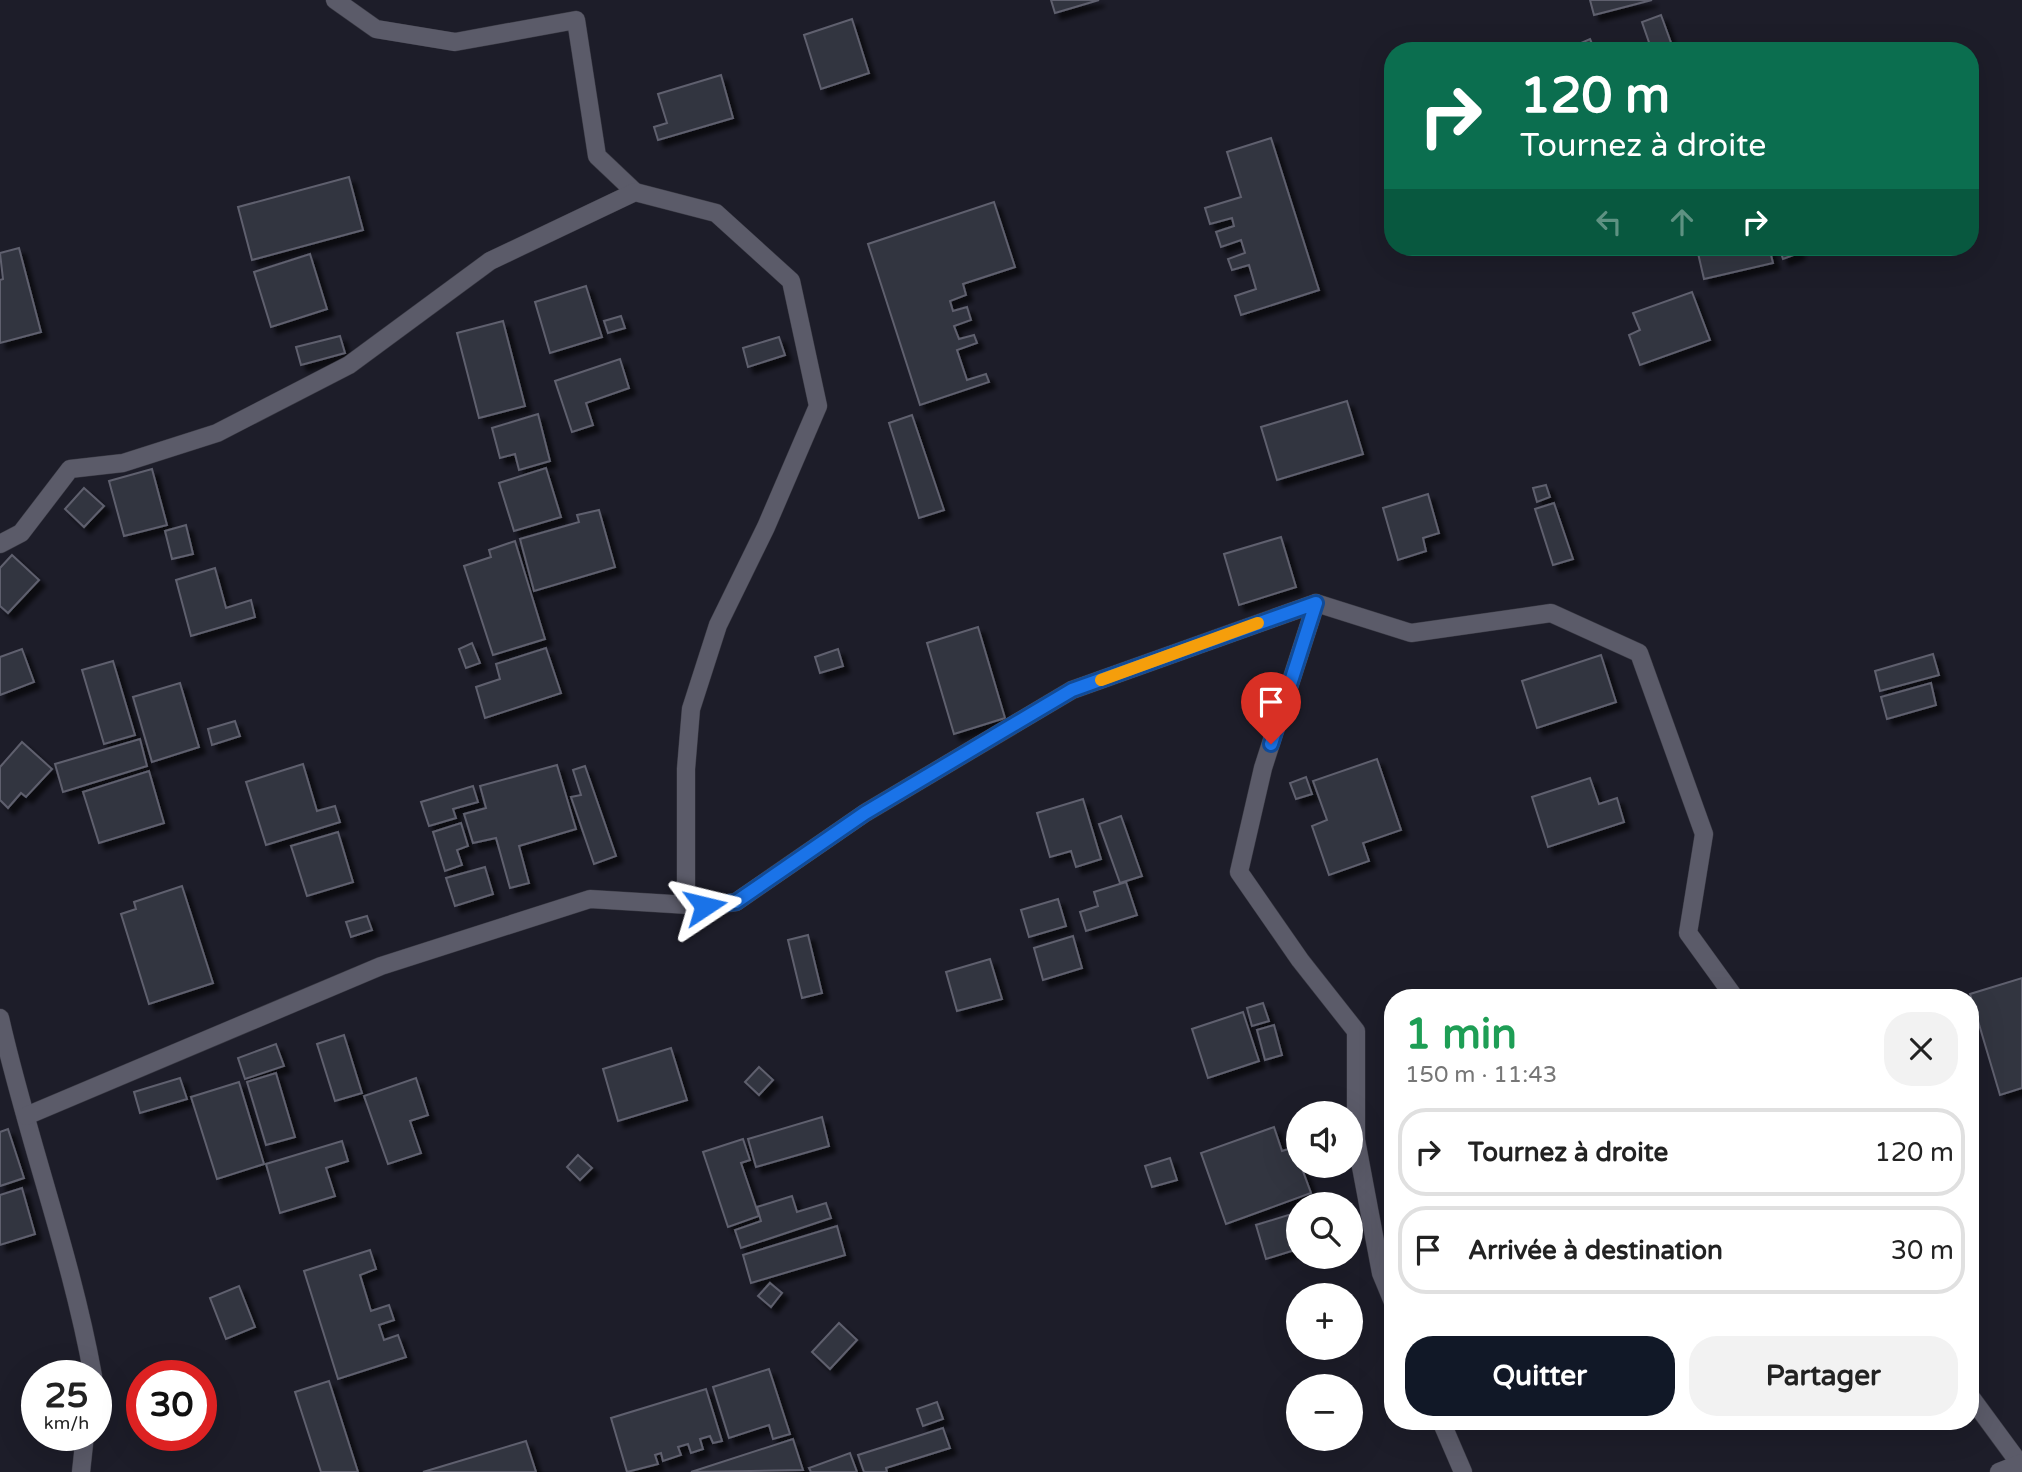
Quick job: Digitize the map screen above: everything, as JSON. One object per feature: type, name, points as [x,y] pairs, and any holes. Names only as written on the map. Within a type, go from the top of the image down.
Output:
[{"type":"street","points":[[335,0],[376,29],[455,42],[576,20],[597,156],[635,192],[716,213],[791,281],[818,406],[766,527],[718,625],[691,709],[686,769],[686,905]]},
{"type":"street","points":[[0,544],[21,533],[70,469],[123,463],[217,433],[349,365],[490,261],[635,192]]},
{"type":"street","points":[[1316,603],[1263,768],[1239,872],[1300,960],[1356,1031],[1356,1140],[1384,1280]]},
{"type":"street","points":[[26,1116],[381,966],[590,899],[686,905],[736,902],[865,813],[1072,690],[1316,603],[1411,633],[1551,614],[1639,653],[1704,834],[1688,933],[1728,989]]},
{"type":"street","points":[[0,1018],[14,1080],[54,1207],[89,1360]]},
{"type":"street","points":[[1979,1408],[2021,1464],[1998,1472]]},
{"type":"street","points":[[1445,1430],[1463,1472]]},
{"type":"street","points":[[80,1472],[83,1451]]},
{"type":"building","points":[[1051,0],[1099,0],[1055,13]]},
{"type":"building","points":[[1590,0],[1652,0],[1594,15]]},
{"type":"building","points":[[1661,15],[1671,42],[1649,42],[1642,22]]},
{"type":"building","points":[[852,19],[869,73],[821,89],[804,35]]},
{"type":"building","points":[[721,75],[733,118],[658,140],[654,127],[667,123],[658,94]]},
{"type":"building","points":[[1271,138],[1319,290],[1241,315],[1235,296],[1256,289],[1249,265],[1232,270],[1228,259],[1245,253],[1241,240],[1221,247],[1216,232],[1234,226],[1232,218],[1210,224],[1205,208],[1241,197],[1227,152]]},
{"type":"building","points":[[349,177],[363,230],[252,260],[238,207]]},
{"type":"building","points":[[994,202],[1015,267],[963,284],[966,295],[950,301],[953,311],[967,307],[971,320],[954,326],[959,339],[974,335],[977,343],[957,350],[967,380],[986,374],[989,382],[920,405],[868,244]]},
{"type":"building","points":[[19,248],[41,332],[0,343],[0,280],[3,279],[0,253]]},
{"type":"building","points":[[310,254],[327,309],[271,327],[254,272]]},
{"type":"building","points":[[1699,256],[1771,256],[1773,263],[1704,279]]},
{"type":"building","points":[[586,286],[602,337],[550,353],[535,302]]},
{"type":"building","points":[[1692,292],[1710,340],[1640,365],[1629,335],[1640,330],[1633,313]]},
{"type":"building","points":[[621,316],[625,328],[608,333],[604,321]]},
{"type":"building","points":[[503,321],[525,406],[479,418],[457,333]]},
{"type":"building","points":[[340,336],[345,353],[301,365],[296,347]]},
{"type":"building","points":[[779,337],[785,355],[748,367],[743,348]]},
{"type":"building","points":[[620,359],[629,388],[586,403],[593,425],[572,432],[555,381]]},
{"type":"building","points":[[1347,401],[1363,454],[1277,480],[1261,427]]},
{"type":"building","points":[[538,414],[550,461],[519,470],[515,454],[500,458],[492,428]]},
{"type":"building","points":[[912,415],[944,510],[919,518],[889,423]]},
{"type":"building","points":[[546,468],[561,517],[514,531],[499,483]]},
{"type":"building","points":[[152,469],[167,525],[124,536],[109,481]]},
{"type":"building","points":[[1546,485],[1550,497],[1537,502],[1533,488]]},
{"type":"building","points":[[84,488],[104,506],[84,527],[65,509]]},
{"type":"building","points":[[1428,494],[1439,533],[1423,538],[1426,551],[1398,560],[1383,508]]},
{"type":"building","points":[[1554,503],[1573,559],[1553,565],[1535,509]]},
{"type":"building","points":[[599,510],[615,567],[534,591],[520,539],[579,522],[577,515]]},
{"type":"building","points":[[186,525],[193,554],[172,559],[165,531]]},
{"type":"building","points":[[1281,537],[1296,587],[1239,605],[1224,554]]},
{"type":"building","points":[[515,541],[545,639],[493,655],[464,566],[491,557],[489,550]]},
{"type":"building","points":[[12,555],[39,580],[8,613],[0,606],[0,568]]},
{"type":"building","points":[[215,568],[226,608],[251,600],[255,617],[191,636],[176,580]]},
{"type":"building","points":[[978,627],[1005,718],[954,734],[927,643]]},
{"type":"building","points":[[472,643],[480,663],[466,668],[459,649]]},
{"type":"building","points":[[546,648],[561,693],[485,718],[476,687],[500,679],[496,664]]},
{"type":"building","points":[[22,649],[34,682],[0,695],[0,657]]},
{"type":"building","points":[[838,649],[843,666],[820,673],[815,657]]},
{"type":"building","points":[[1933,654],[1939,675],[1880,691],[1875,671]]},
{"type":"building","points":[[1601,655],[1616,702],[1537,728],[1522,681]]},
{"type":"building","points":[[113,661],[135,735],[104,744],[82,670]]},
{"type":"building","points":[[180,683],[199,747],[152,762],[133,697]]},
{"type":"building","points":[[1931,683],[1936,705],[1887,719],[1881,697]]},
{"type":"building","points":[[235,721],[240,736],[212,745],[208,729]]},
{"type":"building","points":[[140,739],[147,766],[63,792],[55,764]]},
{"type":"building","points":[[22,742],[52,769],[26,797],[21,793],[8,808],[0,800],[0,767]]},
{"type":"building","points":[[1377,759],[1401,830],[1363,843],[1369,861],[1329,875],[1312,826],[1327,820],[1313,781]]},
{"type":"building","points":[[303,764],[317,811],[335,806],[340,822],[266,845],[246,782]]},
{"type":"building","points":[[557,765],[576,829],[519,846],[529,883],[510,888],[496,838],[473,843],[464,814],[486,808],[480,786]]},
{"type":"building","points":[[585,766],[616,856],[594,864],[571,797],[581,795],[573,770]]},
{"type":"building","points":[[149,771],[164,823],[99,843],[83,792]]},
{"type":"building","points":[[1306,777],[1312,794],[1296,799],[1290,783]]},
{"type":"building","points":[[1590,778],[1599,804],[1617,798],[1624,822],[1548,847],[1532,797]]},
{"type":"building","points":[[473,786],[478,802],[453,809],[456,818],[429,826],[421,802]]},
{"type":"building","points":[[1083,799],[1101,859],[1076,867],[1071,851],[1050,857],[1037,813]]},
{"type":"building","points":[[1121,816],[1142,876],[1120,883],[1099,824]]},
{"type":"building","points":[[461,823],[468,846],[457,850],[462,865],[445,871],[433,832]]},
{"type":"building","points":[[338,832],[353,882],[307,896],[291,846]]},
{"type":"building","points":[[485,867],[493,894],[455,906],[446,878]]},
{"type":"building","points":[[1126,882],[1137,915],[1086,931],[1080,912],[1098,906],[1094,892]]},
{"type":"building","points":[[182,886],[213,983],[149,1004],[121,914],[136,909],[134,902]]},
{"type":"building","points":[[1058,899],[1066,926],[1029,937],[1021,910]]},
{"type":"building","points":[[367,916],[372,930],[351,937],[346,922]]},
{"type":"building","points":[[808,935],[822,993],[802,998],[788,940]]},
{"type":"building","points":[[1073,936],[1082,968],[1043,980],[1034,948]]},
{"type":"building","points":[[990,959],[1002,999],[957,1011],[946,972]]},
{"type":"building","points":[[2022,978],[2022,1088],[2000,1095],[1979,1024],[1979,991]]},
{"type":"building","points":[[1263,1003],[1269,1021],[1252,1026],[1247,1008]]},
{"type":"building","points":[[1243,1012],[1259,1061],[1208,1078],[1192,1029]]},
{"type":"building","points":[[1274,1025],[1282,1055],[1265,1060],[1257,1030]]},
{"type":"building","points":[[344,1035],[362,1093],[335,1101],[317,1044]]},
{"type":"building","points":[[276,1044],[284,1066],[245,1079],[238,1058]]},
{"type":"building","points":[[671,1048],[687,1100],[618,1121],[603,1069]]},
{"type":"building","points":[[759,1067],[773,1080],[759,1095],[745,1082]]},
{"type":"building","points":[[276,1073],[295,1137],[266,1145],[247,1082]]},
{"type":"building","points":[[180,1078],[187,1099],[140,1113],[134,1092]]},
{"type":"building","points":[[416,1078],[428,1115],[410,1121],[421,1153],[388,1164],[364,1096]]},
{"type":"building","points":[[239,1082],[264,1164],[217,1179],[191,1097]]},
{"type":"building","points":[[822,1117],[829,1146],[756,1167],[748,1139]]},
{"type":"building","points":[[1274,1127],[1282,1151],[1286,1150],[1286,1178],[1305,1178],[1311,1192],[1286,1192],[1286,1202],[1226,1224],[1201,1153]]},
{"type":"building","points":[[8,1129],[24,1178],[0,1186],[0,1132]]},
{"type":"building","points":[[743,1139],[750,1160],[741,1163],[759,1216],[728,1227],[703,1152]]},
{"type":"building","points":[[342,1141],[348,1161],[326,1168],[335,1196],[280,1213],[266,1164]]},
{"type":"building","points":[[578,1155],[592,1168],[580,1180],[567,1167]]},
{"type":"building","points":[[1170,1158],[1177,1180],[1152,1187],[1145,1166]]},
{"type":"building","points":[[22,1188],[35,1234],[0,1245],[0,1195]]},
{"type":"building","points":[[792,1196],[797,1212],[826,1203],[831,1218],[741,1248],[735,1230],[761,1221],[757,1207]]},
{"type":"building","points":[[1286,1216],[1286,1253],[1266,1259],[1256,1225]]},
{"type":"building","points":[[837,1226],[845,1255],[751,1283],[743,1255]]},
{"type":"building","points":[[370,1250],[376,1269],[360,1275],[371,1311],[389,1305],[394,1320],[379,1325],[384,1340],[398,1335],[406,1357],[338,1379],[304,1271]]},
{"type":"building","points":[[770,1283],[782,1293],[771,1307],[758,1296]]},
{"type":"building","points":[[239,1286],[255,1327],[226,1339],[210,1298]]},
{"type":"building","points":[[839,1323],[857,1340],[830,1369],[812,1352]]},
{"type":"building","points":[[769,1369],[790,1434],[773,1439],[769,1425],[729,1438],[713,1387]]},
{"type":"building","points":[[329,1381],[358,1472],[321,1472],[295,1392]]},
{"type":"building","points":[[706,1389],[722,1441],[713,1443],[710,1436],[700,1439],[703,1449],[691,1453],[688,1444],[678,1447],[681,1455],[663,1461],[661,1453],[655,1455],[658,1464],[627,1472],[611,1418]]},
{"type":"building","points":[[937,1402],[943,1419],[923,1426],[917,1409]]},
{"type":"building","points":[[943,1428],[950,1448],[886,1468],[887,1472],[864,1472],[858,1455]]},
{"type":"building","points":[[793,1439],[803,1470],[691,1472]]},
{"type":"building","points":[[526,1441],[536,1472],[423,1472]]},
{"type":"building","points":[[850,1453],[857,1472],[811,1472],[809,1468]]},
{"type":"slow traffic","points":[[1101,680],[1258,623]]},
{"type":"route","points":[[705,906],[736,902],[865,813],[1072,690],[1316,603],[1271,744]]}]
